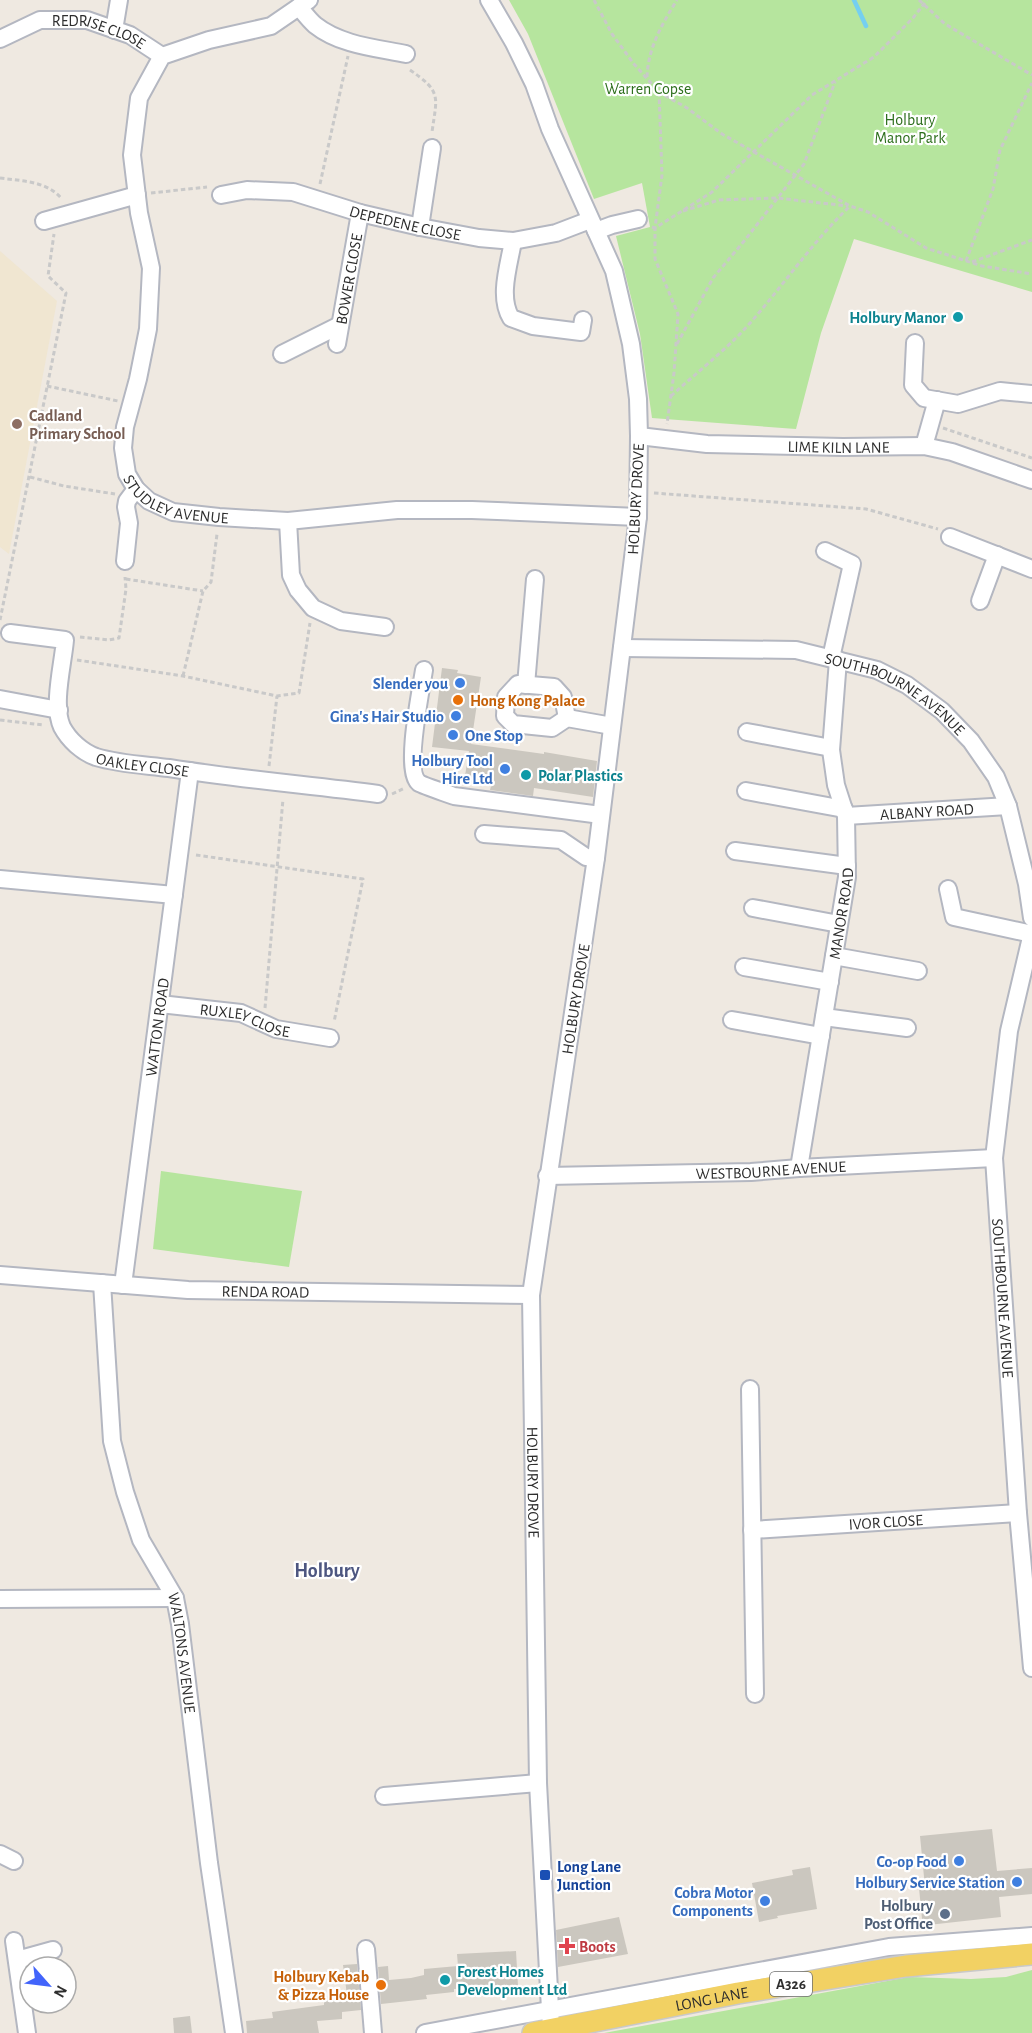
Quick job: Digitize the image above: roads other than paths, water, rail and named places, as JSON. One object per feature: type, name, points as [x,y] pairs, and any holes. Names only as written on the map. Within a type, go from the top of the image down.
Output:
[{"type":"main road","name":"LONG LANE","points":[[545,2023],[894,1968],[1032,1954]]},
{"type":"street","points":[[114,30],[118,0]]},
{"type":"street","name":"HOLBURY DROVE","points":[[489,0],[534,84],[550,129],[614,271],[631,344],[638,399],[638,517],[602,815],[531,1295],[538,1782],[545,2023]]},
{"type":"street","points":[[162,56],[209,40],[272,26],[304,4],[315,25],[351,43],[406,54]]},
{"type":"street","name":"REDRISE CLOSE","points":[[0,39],[40,20],[87,21],[130,36],[162,56]]},
{"type":"street","name":"STUDLEY AVENUE","points":[[162,56],[139,98],[132,155],[151,268],[148,329],[125,427],[123,448],[127,474],[133,492],[173,512],[288,521],[397,510],[472,510],[638,517]]},
{"type":"street","points":[[420,227],[432,148]]},
{"type":"street","name":"DEPEDENE CLOSE","points":[[221,195],[247,190],[293,192],[360,213],[420,227],[479,238],[513,241],[638,219]]},
{"type":"street","points":[[57,217],[137,195]]},
{"type":"street","name":"BOWER CLOSE","points":[[337,344],[360,213]]},
{"type":"street","points":[[513,241],[505,294],[506,309],[511,318],[523,323],[581,332],[583,320]]},
{"type":"street","points":[[282,354],[340,325]]},
{"type":"street","points":[[915,343],[913,385],[924,398],[958,404],[1000,391],[1032,394]]},
{"type":"street","points":[[924,446],[937,400]]},
{"type":"street","name":"LIME KILN LANE","points":[[639,436],[707,444],[924,446],[952,452],[1032,480]]},
{"type":"street","points":[[126,561],[129,523],[126,507],[133,492]]},
{"type":"street","points":[[288,521],[291,574],[298,590],[313,608],[341,621],[384,627]]},
{"type":"street","points":[[950,537],[1032,569]]},
{"type":"street","name":"MANOR ROAD","points":[[799,1167],[847,877],[845,813],[836,784],[831,748],[835,659],[852,564],[825,551]]},
{"type":"street","points":[[980,601],[997,555]]},
{"type":"street","points":[[526,685],[535,579]]},
{"type":"street","points":[[0,699],[59,710],[65,640],[5,627]]},
{"type":"street","name":"SOUTHBOURNE AVENUE","points":[[622,648],[796,650],[877,670],[907,685],[942,711],[971,741],[996,777],[1008,806],[1027,884],[1032,918]]},
{"type":"street","points":[[424,670],[412,758],[415,779],[421,785],[454,796],[602,815]]},
{"type":"street","points":[[567,718],[563,697],[554,687],[518,684],[506,697],[505,716],[513,724],[552,728],[567,718],[612,726]]},
{"type":"street","name":"OAKLEY CLOSE","points":[[59,710],[63,728],[81,748],[95,756],[190,771],[378,794]]},
{"type":"street","points":[[747,732],[831,748]]},
{"type":"street","name":"WATTON ROAD","points":[[123,1285],[190,771]]},
{"type":"street","name":"ALBANY ROAD","points":[[746,791],[845,813],[1008,806]]},
{"type":"street","points":[[484,834],[561,840],[586,857],[596,858]]},
{"type":"street","points":[[735,851],[847,866]]},
{"type":"street","points":[[0,879],[174,895]]},
{"type":"street","points":[[948,889],[954,917],[1032,934]]},
{"type":"street","points":[[753,908],[839,924]]},
{"type":"street","name":"SOUTHBOURNE AVENUE","points":[[1032,934],[1009,1031],[994,1158],[1018,1513],[1032,1668]]},
{"type":"street","points":[[834,956],[918,971]]},
{"type":"street","points":[[744,967],[830,982]]},
{"type":"street","name":"RUXLEY CLOSE","points":[[160,1004],[241,1012],[276,1029],[330,1038]]},
{"type":"street","points":[[824,1017],[907,1028]]},
{"type":"street","points":[[732,1020],[821,1036]]},
{"type":"street","name":"WESTBOURNE AVENUE","points":[[547,1176],[751,1172],[799,1167],[994,1158]]},
{"type":"street","name":"RENDA ROAD","points":[[0,1275],[188,1290],[531,1295]]},
{"type":"street","name":"WALTONS AVENUE","points":[[102,1283],[112,1441],[125,1492],[141,1540],[175,1598],[209,1863],[234,2033]]},
{"type":"street","points":[[750,1389],[755,1694]]},
{"type":"street","name":"IVOR CLOSE","points":[[752,1530],[1018,1513]]},
{"type":"street","points":[[0,1599],[175,1598]]},
{"type":"street","points":[[384,1796],[538,1782]]},
{"type":"street","points":[[425,2033],[545,2023],[896,1946],[1032,1936]]},
{"type":"street","points":[[14,1941],[27,2033]]},
{"type":"street","points":[[366,1949],[373,2033]]},
{"type":"street","points":[[17,1960],[53,1950]]},
{"type":"waterway","points":[[854,0],[866,26]]},
{"type":"place","name":"Holbury Manor","points":[[958,317]]},
{"type":"place","name":"Cadland Primary School","points":[[17,424]]},
{"type":"place","name":"Slender you","points":[[460,683]]},
{"type":"place","name":"Hong Kong Palace","points":[[458,700]]},
{"type":"place","name":"Gina's Hair Studio","points":[[456,716]]},
{"type":"place","name":"One Stop","points":[[453,735]]},
{"type":"place","name":"Holbury Tool Hire Ltd","points":[[505,769]]},
{"type":"place","name":"Polar Plastics","points":[[526,775]]},
{"type":"place","name":"Co-op Food","points":[[959,1861]]},
{"type":"place","name":"Long Lane Junction","points":[[545,1875]]},
{"type":"place","name":"Holbury Service Station","points":[[1017,1882]]},
{"type":"place","name":"Cobra Motor Components","points":[[765,1901]]},
{"type":"place","name":"Holbury Post Office","points":[[945,1914]]},
{"type":"place","name":"Boots","points":[[567,1946]]},
{"type":"place","name":"Forest Homes Development Ltd","points":[[445,1980]]},
{"type":"place","name":"Holbury Kebab & Pizza House","points":[[381,1985]]},
{"type":"district","name":"Holbury","points":[[327,1570]]},
{"type":"park label","name":"Warren Copse","points":[[648,88]]},
{"type":"park label","name":"Holbury Manor Park","points":[[910,128]]}]
